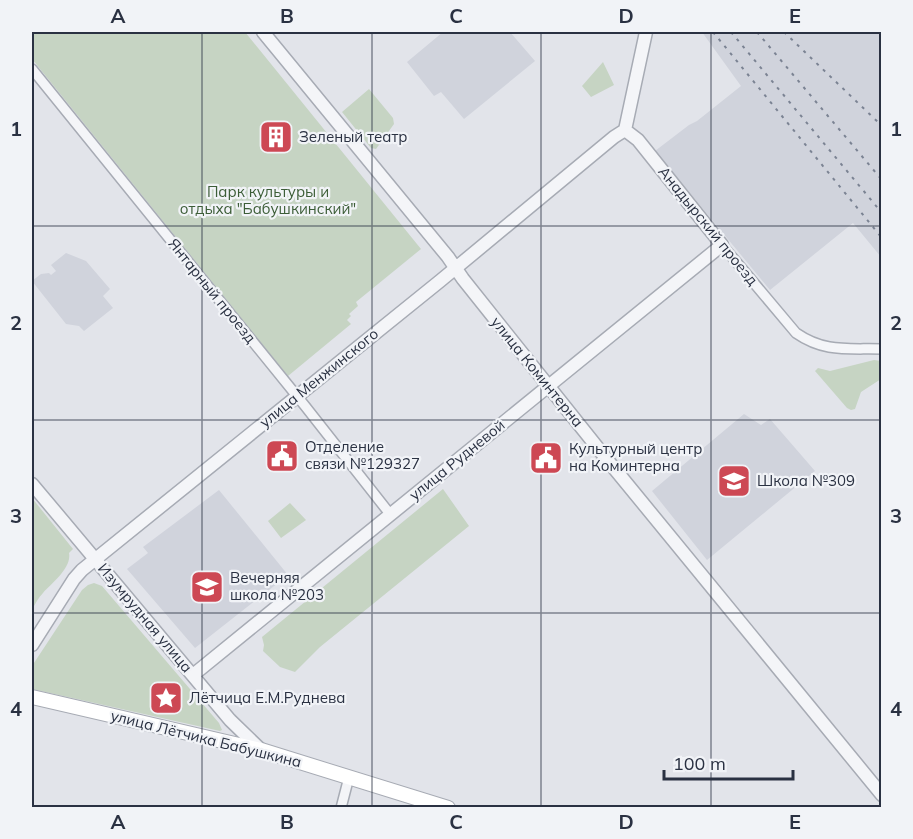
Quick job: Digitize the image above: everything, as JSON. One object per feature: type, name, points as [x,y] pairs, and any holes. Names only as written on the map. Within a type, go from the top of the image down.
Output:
[{"type":"main road","name":"улица Лётчика Бабушкина","points":[[32,697],[261,750],[448,807]]},
{"type":"street","name":"улица Коминтерна","points":[[263,32],[882,795]]},
{"type":"street","points":[[625,130],[646,32]]},
{"type":"street","name":"Янтарный проезд","points":[[32,69],[390,514]]},
{"type":"street","name":"улица Менжинского","points":[[32,645],[74,579],[96,559],[543,194],[625,130]]},
{"type":"street","name":"Анадырский проезд","points":[[625,130],[638,140],[796,333],[817,346],[882,349]]},
{"type":"street","name":"улица Рудневой","points":[[193,675],[722,244]]},
{"type":"street","name":"Изумрудная улица","points":[[32,484],[230,720],[261,750]]},
{"type":"street","points":[[341,807],[349,777]]},
{"type":"shaded area","points":[[443,32],[510,32],[535,61],[464,119],[441,92],[434,96],[407,62]]},
{"type":"shaded area","points":[[702,32],[881,32],[881,257],[853,223],[770,290],[655,151],[741,86]]},
{"type":"shaded area","points":[[66,253],[86,261],[110,289],[103,296],[113,308],[84,331],[79,326],[66,324],[32,281],[41,274],[51,275],[56,271],[51,265]]},
{"type":"shaded area","name":"Школа №309","points":[[744,414],[761,425],[770,419],[815,471],[707,560],[652,491]]},
{"type":"shaded area","points":[[219,490],[288,575],[195,648],[127,569],[148,553],[143,547]]},
{"type":"green space","name":"Парк культуры и отдыха \"Бабушкинский\"","points":[[32,32],[245,32],[421,249],[356,302],[358,306],[349,314],[351,316],[347,320],[351,324],[288,376],[32,59]]},
{"type":"green space","points":[[603,62],[614,85],[591,97],[582,86]]},
{"type":"green space","points":[[369,89],[393,118],[394,124],[376,149],[371,148],[342,112]]},
{"type":"green space","points":[[874,360],[881,361],[881,379],[861,392],[855,409],[851,410],[815,371],[818,368],[830,371]]},
{"type":"green space","points":[[443,489],[469,526],[320,647],[295,672],[280,667],[263,651],[262,637]]},
{"type":"green space","points":[[32,498],[73,549],[69,553],[64,570],[40,597],[32,610]]},
{"type":"green space","points":[[290,503],[306,520],[281,538],[268,521]]},
{"type":"green space","points":[[94,583],[102,586],[219,723],[222,730],[32,689],[32,666],[82,590]]},
{"type":"railway","points":[[713,32],[882,238]]},
{"type":"railway","points":[[731,32],[882,213]]},
{"type":"railway","points":[[757,32],[882,180]]},
{"type":"railway","points":[[784,32],[882,126]]},
{"type":"place","name":"Зеленый театр","points":[[276,137]]},
{"type":"place","name":"Отделение связи №129327","points":[[282,456]]},
{"type":"place","name":"Культурный центр на Коминтерна","points":[[546,458]]},
{"type":"place","name":"Школа №309","points":[[734,481]]},
{"type":"place","name":"Вечерняя школа №203","points":[[207,587]]},
{"type":"place","name":"Лётчица Е.М.Руднева","points":[[166,698]]}]
